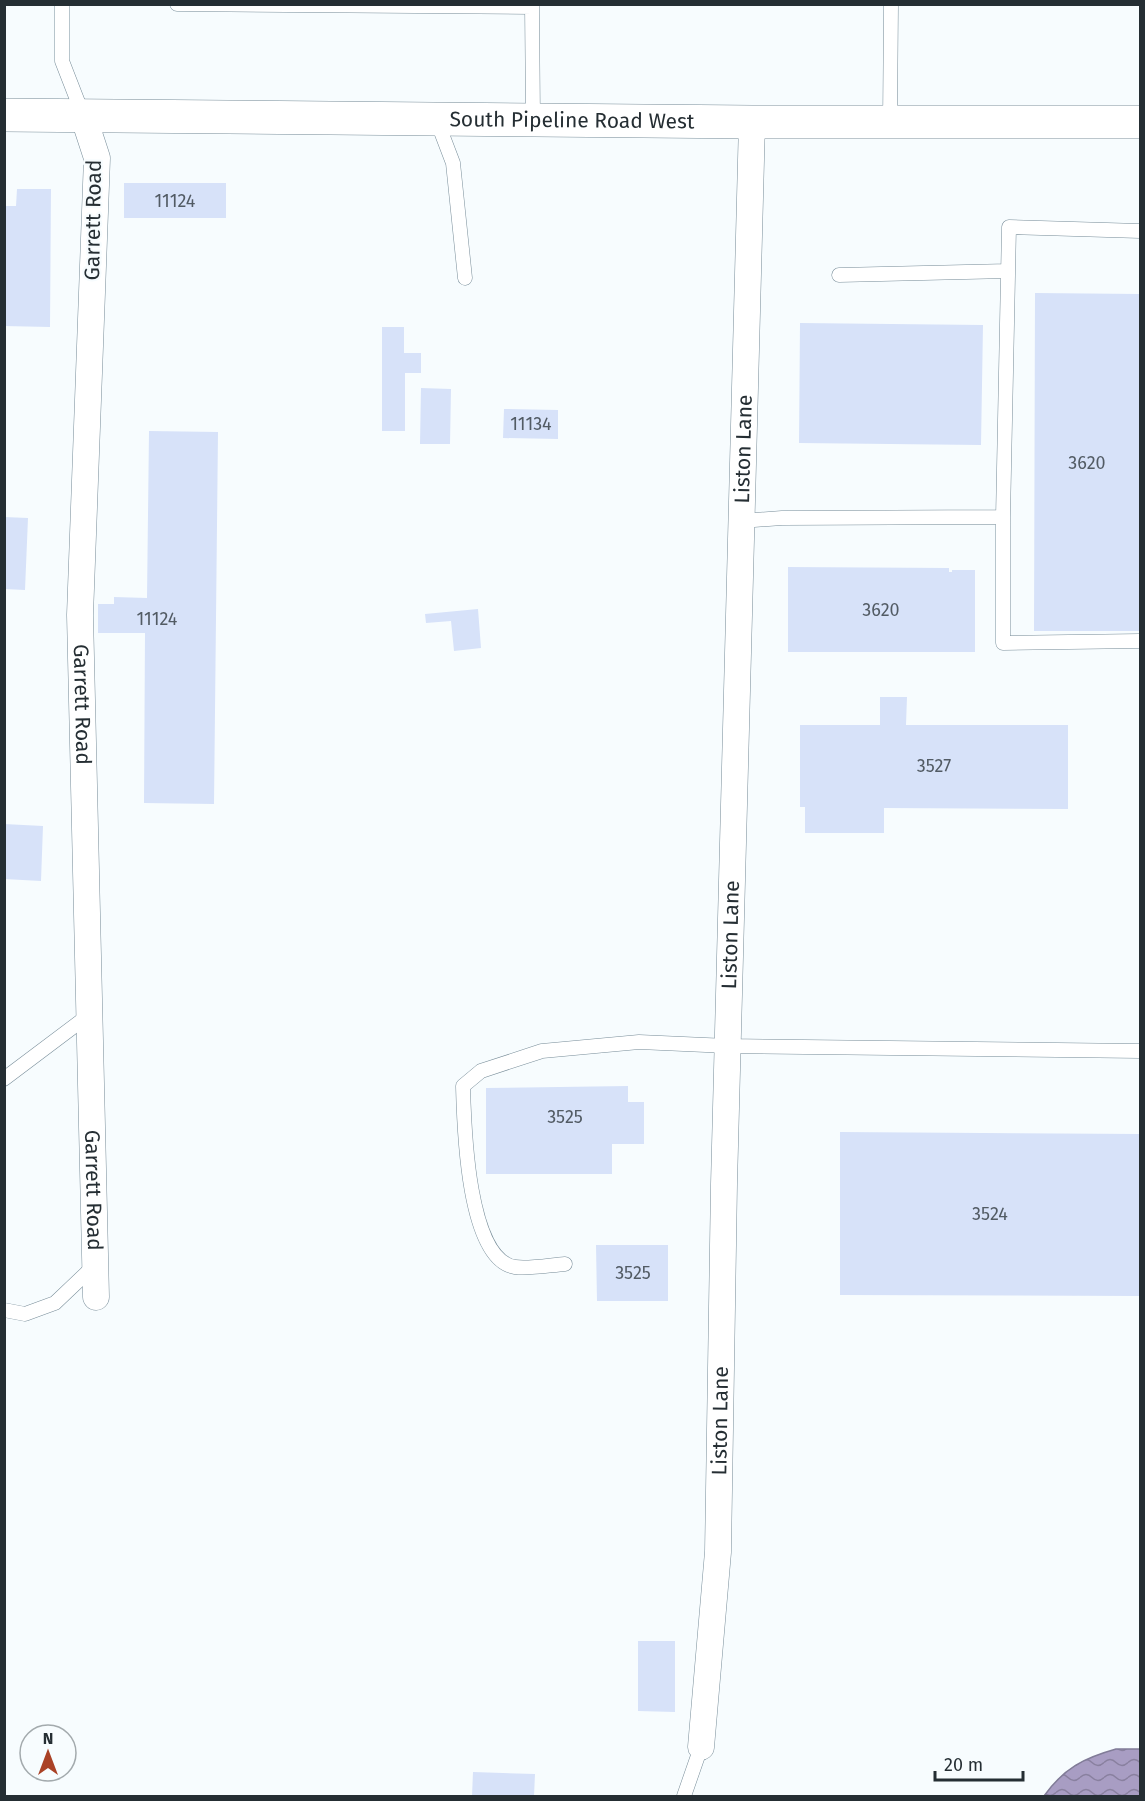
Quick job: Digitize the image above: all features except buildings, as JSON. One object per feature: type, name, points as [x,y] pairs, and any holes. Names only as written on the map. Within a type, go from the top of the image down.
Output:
[{"type":"street","name":"South Pipeline Road West","points":[[4,115],[752,122],[1140,122]]},
{"type":"street","name":"Garrett Road","points":[[83,115],[97,158],[80,615],[96,1297]]},
{"type":"street","name":"Liston Lane","points":[[701,1747],[718,1552],[728,1046],[752,122]]},
{"type":"lane","points":[[62,4],[62,61],[83,115]]},
{"type":"lane","points":[[177,4],[532,6],[534,120]]},
{"type":"lane","points":[[890,122],[891,4]]},
{"type":"lane","points":[[437,119],[453,163],[465,278]]},
{"type":"lane","points":[[1140,231],[1009,227],[1003,517],[1003,643],[1140,641]]},
{"type":"lane","points":[[839,275],[1008,271]]},
{"type":"lane","points":[[741,521],[782,518],[1003,517]]},
{"type":"lane","points":[[4,1078],[89,1015]]},
{"type":"lane","points":[[565,1264],[514,1267],[495,1257],[477,1220],[464,1136],[463,1086],[481,1071],[542,1051],[639,1042],[728,1046],[1140,1051]]},
{"type":"lane","points":[[4,1310],[25,1314],[55,1303],[96,1264]]},
{"type":"lane","points":[[684,1797],[701,1747]]},
{"type":"water","points":[[1116,1749],[1140,1749],[1140,1796],[1044,1796],[1059,1778],[1076,1765]]}]
